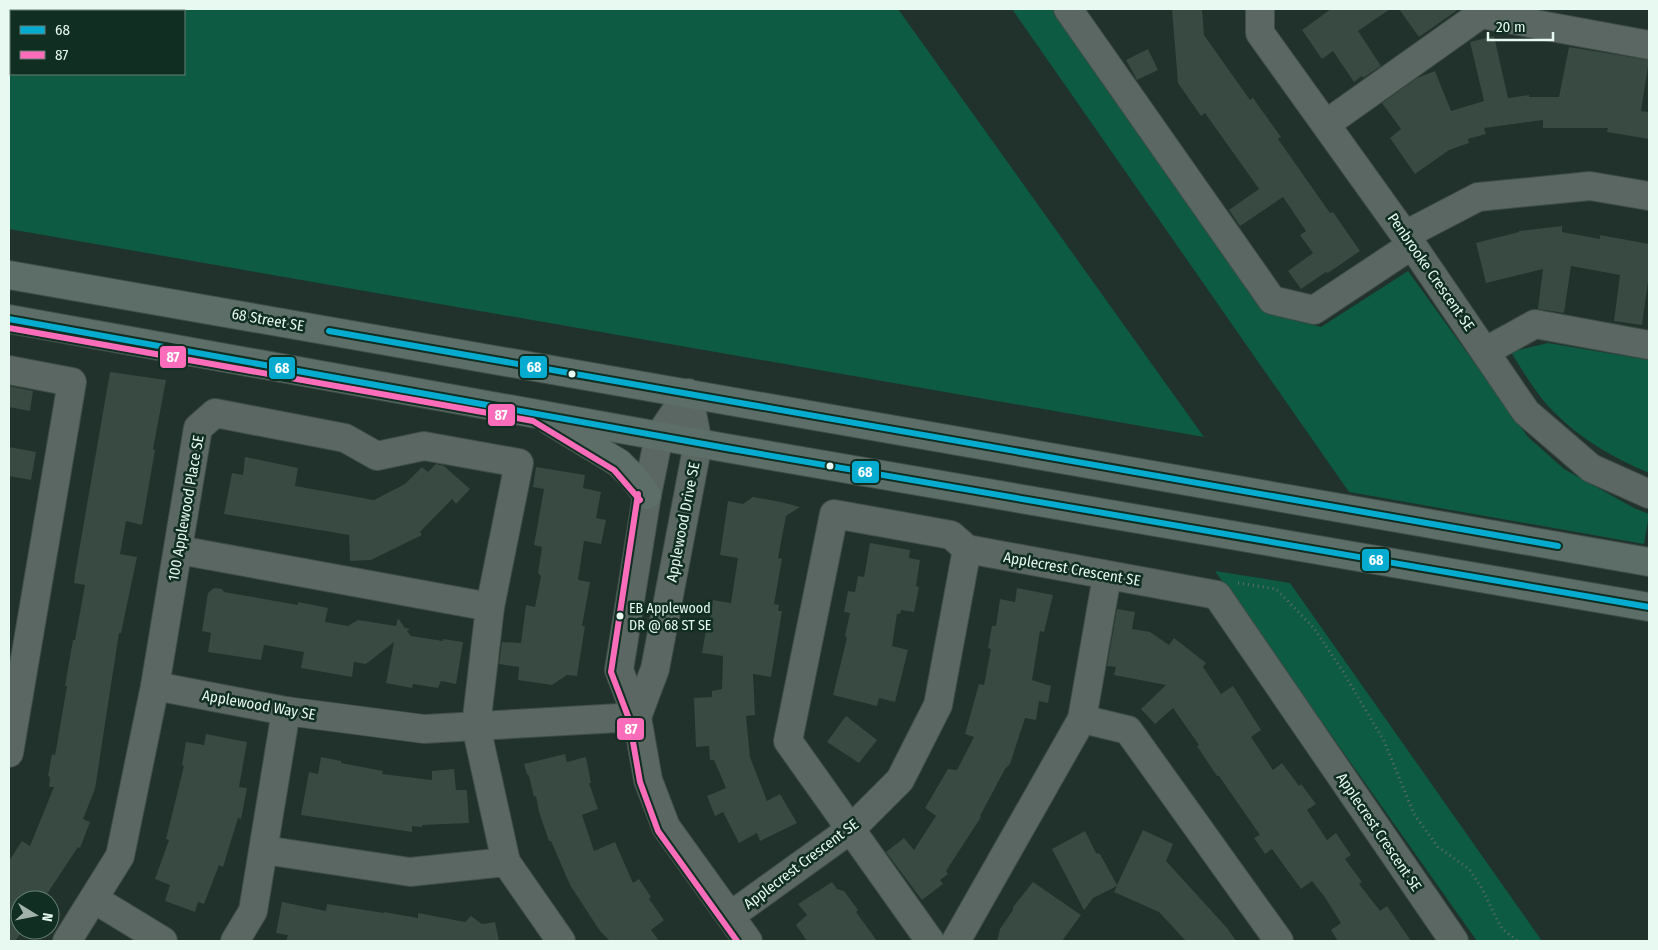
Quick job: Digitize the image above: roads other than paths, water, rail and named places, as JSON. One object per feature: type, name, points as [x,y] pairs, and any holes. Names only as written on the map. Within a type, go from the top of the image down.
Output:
[{"type":"main road","name":"68 Street SE","points":[[9,275],[1649,562]]},
{"type":"main road","points":[[9,319],[698,443],[1649,607]]},
{"type":"main road","points":[[536,413],[620,463],[647,496]]},
{"type":"street","points":[[1068,9],[1272,300],[1314,310],[1409,240],[1478,197],[1590,186],[1649,196]]},
{"type":"street","name":"Penbrooke Crescent SE","points":[[1260,9],[1260,33],[1409,240],[1526,412],[1591,468],[1649,494]]},
{"type":"street","points":[[1326,124],[1481,14],[1649,45]]},
{"type":"street","points":[[1486,351],[1535,324],[1649,344]]},
{"type":"street","points":[[9,370],[72,382],[9,753]]},
{"type":"street","points":[[688,393],[659,436],[647,496],[619,670],[637,717],[648,780],[666,827],[748,941]]},
{"type":"street","name":"Applewood Drive SE","points":[[637,717],[655,669],[698,443],[688,393]]},
{"type":"street","name":"100 Applewood Place SE","points":[[155,686],[198,428],[215,413],[345,438],[377,456],[424,446],[519,463],[490,607]]},
{"type":"street","points":[[930,941],[788,741],[834,514],[950,535],[966,549]]},
{"type":"street","name":"Applecrest Crescent SE","points":[[730,916],[851,829],[900,780],[938,705],[966,549],[1218,595],[1454,941]]},
{"type":"street","points":[[179,550],[490,607],[476,726],[506,862],[561,941]]},
{"type":"street","points":[[956,941],[1082,720],[1107,576]]},
{"type":"street","points":[[67,941],[120,856],[155,686]]},
{"type":"street","name":"Applewood Way SE","points":[[155,686],[286,711],[424,729],[637,717]]},
{"type":"street","points":[[235,941],[253,911],[286,711]]},
{"type":"street","points":[[1082,720],[1128,730],[1279,941]]},
{"type":"street","points":[[264,850],[410,872],[506,862]]},
{"type":"street","points":[[94,899],[163,941]]},
{"type":"place","name":"EB Applewood DR @ 68 ST SE","points":[[620,616]]}]
